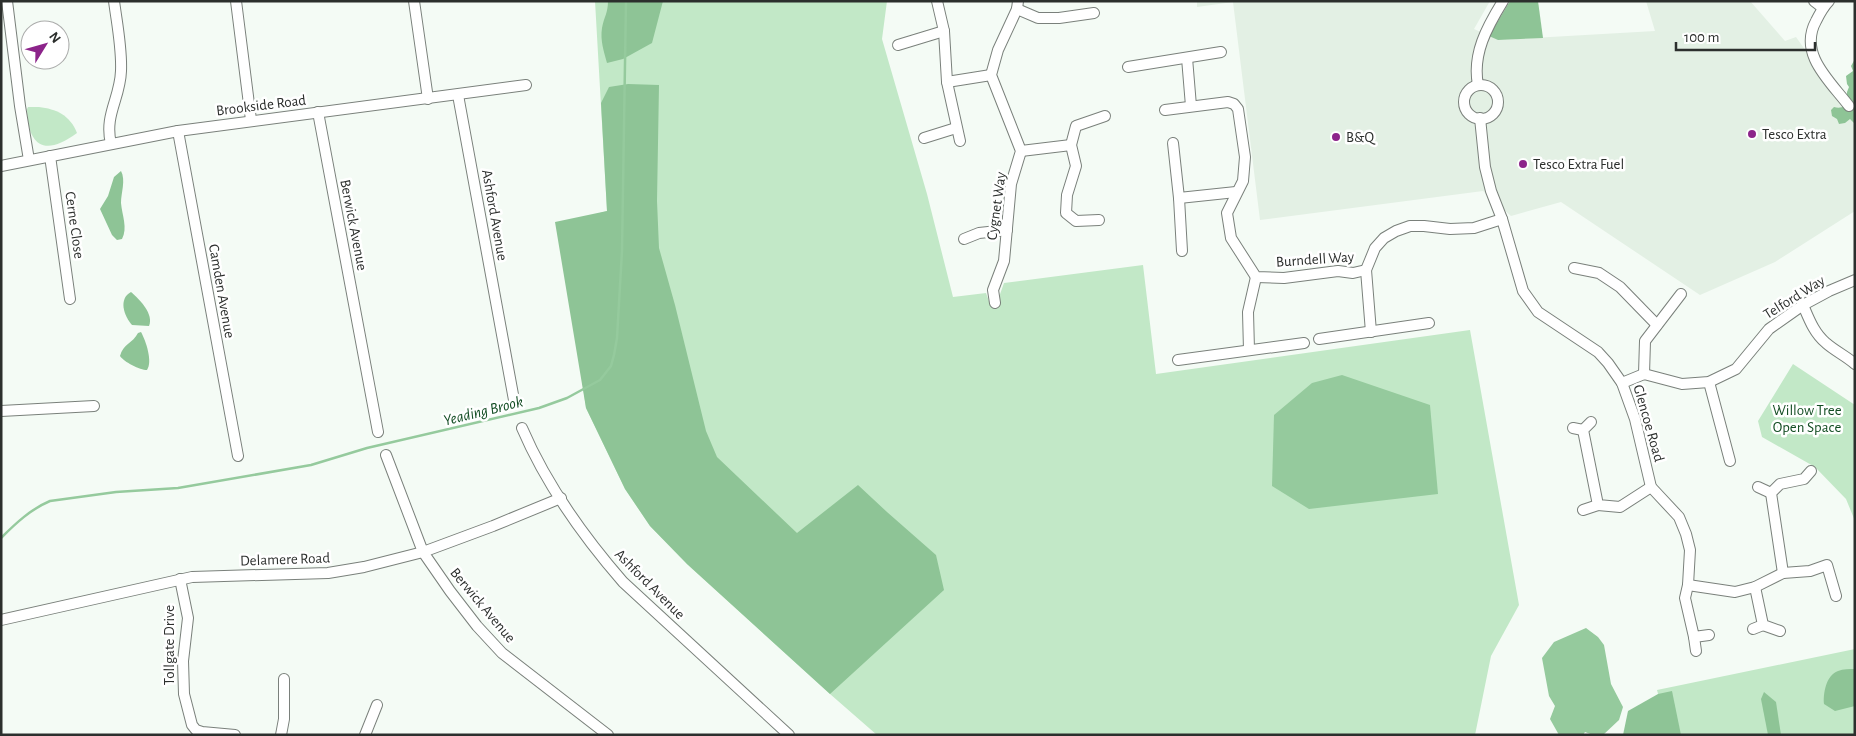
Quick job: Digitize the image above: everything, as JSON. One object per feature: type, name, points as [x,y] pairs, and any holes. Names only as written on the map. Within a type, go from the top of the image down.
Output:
[{"type":"street","points":[[7,1],[20,106],[29,160]]},
{"type":"street","points":[[111,144],[109,117],[118,90],[121,71],[114,1]]},
{"type":"street","points":[[236,1],[251,120]]},
{"type":"street","points":[[414,1],[428,99]]},
{"type":"street","points":[[937,1],[944,31],[946,82],[960,140]]},
{"type":"street","points":[[1478,85],[1475,72],[1479,50],[1486,28],[1503,1]]},
{"type":"street","points":[[1814,1],[1826,4],[1812,27],[1810,45],[1814,60],[1849,106]]},
{"type":"street","points":[[1071,145],[1022,151],[991,75],[998,50],[1017,5],[1038,18],[1094,14]]},
{"type":"street","points":[[898,45],[944,31]]},
{"type":"street","points":[[1128,66],[1221,52]]},
{"type":"street","points":[[1165,110],[1192,106],[1187,58]]},
{"type":"street","points":[[946,82],[991,75]]},
{"type":"street","points":[[1478,85],[1489,87],[1497,98],[1498,104],[1493,114],[1485,118],[1469,113],[1465,106],[1464,100],[1469,90],[1478,85]]},
{"type":"street","name":"Brookside Road","points":[[1,166],[178,131],[251,120],[526,86]]},
{"type":"street","name":"Ashford Avenue","points":[[458,95],[514,400]]},
{"type":"street","name":"Burndell Way","points":[[1192,106],[1228,102],[1238,108],[1245,157],[1243,181],[1236,192],[1228,213],[1230,238],[1256,277],[1284,278],[1338,271],[1353,273],[1366,270]]},
{"type":"street","name":"Berwick Avenue","points":[[318,112],[378,432]]},
{"type":"street","points":[[1099,220],[1076,221],[1066,213],[1067,195],[1076,166],[1071,145],[1076,126],[1105,116]]},
{"type":"street","name":"Glencoe Road","points":[[1480,118],[1485,167],[1523,291],[1538,312],[1598,352],[1622,383],[1635,419],[1651,486],[1679,517],[1686,534],[1690,550],[1688,585],[1685,598],[1696,651]]},
{"type":"street","points":[[924,138],[956,128]]},
{"type":"street","name":"Camden Avenue","points":[[178,131],[238,456]]},
{"type":"street","points":[[1173,143],[1182,251]]},
{"type":"street","name":"Cygnet Way","points":[[995,303],[993,290],[1004,261],[1011,184],[1022,151]]},
{"type":"street","name":"Cerne Close","points":[[50,156],[70,299]]},
{"type":"street","points":[[1179,198],[1236,192]]},
{"type":"street","points":[[1371,332],[1366,270],[1375,248],[1384,238],[1396,230],[1410,226],[1450,229],[1474,228],[1502,219]]},
{"type":"street","points":[[964,239],[979,233],[1007,230]]},
{"type":"street","points":[[1574,268],[1599,273],[1620,287],[1657,325]]},
{"type":"street","points":[[1249,350],[1248,312],[1256,277]]},
{"type":"street","name":"Telford Way","points":[[1644,374],[1682,384],[1709,382],[1736,369],[1769,329],[1803,305],[1855,280]]},
{"type":"street","points":[[1622,383],[1644,374],[1645,341],[1681,294]]},
{"type":"street","points":[[1803,305],[1814,330],[1826,343],[1855,364]]},
{"type":"street","points":[[1319,340],[1429,323]]},
{"type":"street","points":[[1178,360],[1304,343]]},
{"type":"street","points":[[1709,382],[1730,461]]},
{"type":"street","points":[[1,411],[94,406]]},
{"type":"street","points":[[1573,428],[1587,426],[1598,506]]},
{"type":"street","name":"Ashford Avenue","points":[[522,428],[540,465],[561,498],[596,550],[623,582],[789,735]]},
{"type":"street","name":"Berwick Avenue","points":[[386,455],[423,552],[450,591],[493,644],[524,671],[608,735]]},
{"type":"street","points":[[1771,493],[1780,484],[1804,479],[1811,471]]},
{"type":"street","points":[[1583,510],[1598,506],[1620,506],[1651,486]]},
{"type":"street","points":[[1758,487],[1771,493]]},
{"type":"street","points":[[1771,493],[1783,573]]},
{"type":"street","name":"Delamere Road","points":[[1,620],[180,579],[204,576],[328,573],[364,567],[423,552],[561,498]]},
{"type":"street","points":[[1688,585],[1735,592],[1754,587],[1783,573],[1810,572],[1827,561],[1836,596]]},
{"type":"street","name":"Tollgate Drive","points":[[180,579],[188,618],[184,661],[184,694],[192,725],[196,730],[202,732],[235,735]]},
{"type":"street","points":[[1754,587],[1758,627],[1780,631]]},
{"type":"street","points":[[1694,637],[1709,635]]},
{"type":"street","points":[[281,735],[285,708],[284,679]]},
{"type":"street","points":[[365,735],[377,705]]},
{"type":"shaded area","points":[[608,1],[663,1],[652,43],[623,59],[607,63],[602,32]]},
{"type":"shaded area","points":[[1197,1],[1490,1],[1474,29],[1499,40],[1655,31],[1646,1],[1750,1],[1785,41],[1796,37],[1855,120],[1855,211],[1775,262],[1700,295],[1561,202],[1511,216],[1483,191],[1260,220],[1233,2],[1197,7]]},
{"type":"shaded area","points":[[1510,1],[1538,1],[1543,38],[1498,40],[1489,36]]},
{"type":"shaded area","points":[[1855,59],[1855,124],[1850,119],[1845,123],[1839,124],[1837,119],[1832,116],[1831,110],[1834,107],[1843,107],[1852,102],[1847,97],[1849,87],[1846,76],[1853,71],[1851,66]]},
{"type":"shaded area","points":[[628,84],[659,85],[657,201],[659,248],[706,431],[717,457],[797,533],[858,485],[936,555],[944,590],[830,694],[687,564],[650,526],[625,489],[586,408],[555,222],[607,211],[601,103],[609,87]]},
{"type":"shaded area","points":[[121,171],[123,182],[121,203],[125,230],[122,239],[117,240],[112,235],[100,209],[108,196],[114,177]]},
{"type":"shaded area","points":[[131,292],[148,312],[150,317],[149,326],[132,325],[127,317],[123,303]]},
{"type":"shaded area","points":[[141,332],[149,357],[147,370],[132,365],[120,356],[126,346]]},
{"type":"shaded area","points":[[1342,375],[1430,405],[1438,494],[1309,509],[1272,486],[1274,415],[1312,383]]},
{"type":"shaded area","points":[[1586,628],[1598,637],[1604,645],[1611,684],[1623,707],[1619,720],[1603,735],[1593,735],[1585,732],[1583,735],[1559,735],[1550,719],[1555,706],[1549,696],[1542,658],[1554,642]]},
{"type":"shaded area","points":[[1855,669],[1855,706],[1835,711],[1824,704],[1825,690],[1831,676],[1840,670]]},
{"type":"shaded area","points":[[1672,691],[1681,735],[1623,735],[1628,711],[1658,694]]},
{"type":"shaded area","points":[[1764,692],[1776,702],[1781,735],[1768,735],[1761,699]]},
{"type":"green space","points":[[595,1],[887,1],[882,39],[927,194],[953,297],[986,293],[990,304],[1000,303],[999,297],[1004,283],[1143,265],[1156,374],[1470,330],[1519,605],[1491,656],[1475,735],[877,735],[687,564],[650,526],[625,489],[586,408],[560,224],[607,211]]},
{"type":"green space","points":[[28,107],[51,109],[62,114],[77,133],[66,140],[48,146],[35,140],[28,122],[27,109]]},
{"type":"green space","name":"Willow Tree Open Space","points":[[1793,364],[1855,405],[1855,521],[1846,499],[1815,467],[1762,437],[1758,421]]},
{"type":"green space","points":[[1855,649],[1855,735],[1669,735],[1657,690]]},
{"type":"waterway","name":"Yeading Brook","points":[[1,538],[30,512],[50,501],[116,492],[178,488],[311,465],[367,448],[539,408],[567,398],[600,380],[611,366],[617,338],[622,251],[626,1]]},
{"type":"place","name":"Tesco Extra","points":[[1752,134]]},
{"type":"place","name":"B&Q","points":[[1336,137]]},
{"type":"place","name":"Tesco Extra Fuel","points":[[1523,164]]}]
